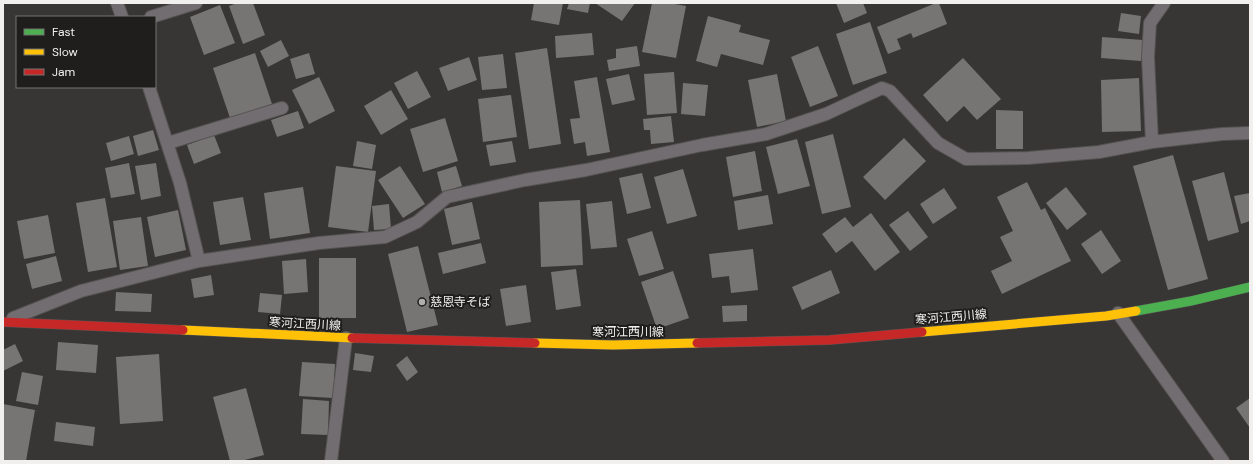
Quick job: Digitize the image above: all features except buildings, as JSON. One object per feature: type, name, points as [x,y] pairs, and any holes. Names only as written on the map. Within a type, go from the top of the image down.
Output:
[{"type":"main road","name":"寒河江西川線","points":[[3,322],[346,338],[613,345],[822,340],[1106,316],[1191,301],[1250,287]]},
{"type":"lane","points":[[117,3],[122,16]]},
{"type":"lane","points":[[154,16],[196,3]]},
{"type":"lane","points":[[1152,142],[1148,57],[1150,23],[1164,3]]},
{"type":"lane","points":[[149,88],[180,183],[199,261]]},
{"type":"lane","points":[[3,322],[81,292],[199,261],[320,243],[385,237],[417,222],[447,197],[524,180],[586,170],[702,145],[766,134],[826,114],[882,88],[890,91],[938,143],[966,158],[1028,158],[1099,152],[1152,142],[1222,134],[1250,133]]},
{"type":"lane","points":[[168,143],[282,108]]},
{"type":"lane","points":[[1118,313],[1223,461]]},
{"type":"lane","points":[[331,461],[346,338]]},
{"type":"traffic: fast","points":[[1136,311],[1191,301],[1250,287]]},
{"type":"traffic: slow","points":[[922,332],[1106,316],[1136,311]]},
{"type":"traffic: slow","points":[[183,330],[352,338]]},
{"type":"traffic: slow","points":[[535,343],[613,345],[697,343]]},
{"type":"traffic: jam","points":[[3,322],[183,330]]},
{"type":"traffic: jam","points":[[697,343],[829,340],[922,332]]},
{"type":"traffic: jam","points":[[352,338],[535,343]]},
{"type":"place","name":"慈恩寺そば","points":[[422,302]]}]
